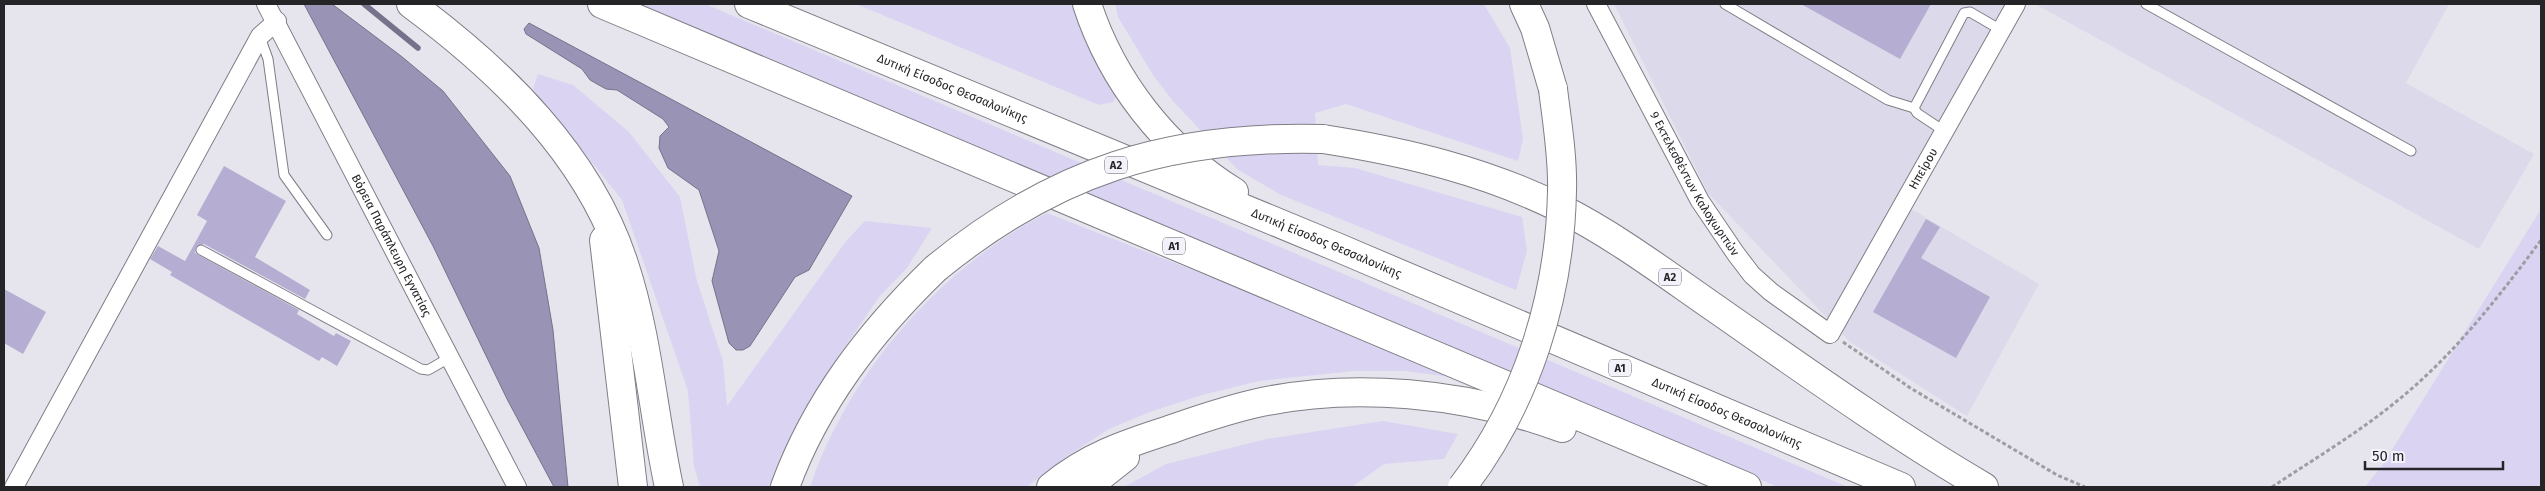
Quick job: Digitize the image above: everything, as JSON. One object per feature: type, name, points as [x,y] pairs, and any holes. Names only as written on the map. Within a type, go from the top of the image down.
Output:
[{"type":"highway","points":[[411,4],[450,33],[493,70],[540,119],[577,171],[601,211],[624,262],[638,315],[669,487]]},
{"type":"highway","name":"Α1","points":[[602,4],[1747,487]]},
{"type":"highway","name":"Δυτική Είσοδος Θεσσαλονίκης","points":[[749,4],[1339,248],[1901,487]]},
{"type":"highway","points":[[1087,4],[1108,54],[1129,90],[1152,122],[1174,145],[1210,177],[1231,191],[1339,248]]},
{"type":"highway","points":[[1462,487],[1479,466],[1504,423],[1526,378],[1542,327],[1556,268],[1562,190],[1553,88],[1534,28],[1524,4]]},
{"type":"highway","name":"Α2","points":[[785,487],[793,465],[814,422],[840,378],[871,336],[935,269],[966,243],[1055,188],[1111,167],[1172,150],[1222,141],[1270,137],[1323,138],[1420,157],[1467,170],[1562,209],[1615,239],[1896,433],[1984,487]]},
{"type":"highway","points":[[601,211],[633,487]]},
{"type":"highway","points":[[1051,487],[1110,449],[1254,404],[1313,395],[1362,392],[1443,398],[1485,405],[1531,416],[1667,468],[1739,487]]},
{"type":"highway","points":[[1087,487],[1154,435]]},
{"type":"street","name":"Βόρεια Παράπλευρη Εγνατίας","points":[[266,4],[517,487]]},
{"type":"street","name":"9 Εκτελεσθέντων Καλοχωριτών","points":[[1596,4],[1700,201],[1736,254],[1752,275],[1771,292],[1830,334]]},
{"type":"street","name":"Ηπείρου","points":[[1830,334],[2016,4]]},
{"type":"street","points":[[14,487],[260,36],[276,21]]},
{"type":"lane","points":[[1725,4],[1888,100],[1914,108],[1917,114],[1944,131]]},
{"type":"lane","points":[[2146,4],[2411,151]]},
{"type":"lane","points":[[1914,108],[1964,13],[1970,12],[2001,30]]},
{"type":"lane","points":[[260,36],[268,59],[284,175],[327,234]]},
{"type":"lane","points":[[202,250],[421,369],[428,370],[449,358]]},
{"type":"path","points":[[2272,487],[2396,402],[2433,370],[2498,299],[2541,240]]},
{"type":"path","points":[[1830,334],[1912,389],[2057,475],[2085,487]]},
{"type":"shaded area","points":[[304,4],[332,4],[401,56],[443,91],[510,176],[539,248],[553,330],[568,487],[554,487],[507,399],[433,246]]},
{"type":"shaded area","points":[[637,4],[705,4],[1848,487],[1778,487]]},
{"type":"shaded area","points":[[856,4],[1078,4],[1118,93],[1113,102],[1099,105]]},
{"type":"shaded area","points":[[1115,4],[1484,4],[1510,48],[1523,139],[1518,161],[1346,104],[1315,113],[1318,165],[1355,168],[1522,217],[1527,251],[1516,290],[1281,195],[1237,169],[1172,100],[1153,75],[1118,17]]},
{"type":"shaded area","points":[[1614,4],[2024,4],[1911,209],[2039,284],[1967,416],[1850,342],[1708,193]]},
{"type":"shaded area","points":[[2035,4],[2449,4],[2406,83],[2534,154],[2479,249]]},
{"type":"shaded area","points":[[529,23],[852,196],[809,270],[795,277],[750,346],[743,350],[736,350],[729,343],[712,281],[719,251],[699,190],[668,168],[659,148],[660,136],[669,127],[663,119],[617,90],[606,89],[590,80],[582,69],[526,34],[524,29]]},
{"type":"shaded area","points":[[538,74],[573,85],[629,132],[680,197],[697,281],[723,361],[727,406],[846,241],[865,221],[932,228],[907,268],[879,297],[824,378],[780,463],[771,487],[700,487],[694,466],[688,391],[622,200],[533,89]]},
{"type":"shaded area","points":[[2541,209],[2541,487],[2365,487],[2382,466]]},
{"type":"shaded area","points":[[1047,213],[1474,380],[1405,371],[1355,371],[1259,381],[1202,395],[1147,413],[1109,429],[1066,457],[1027,487],[810,487],[827,445],[848,404],[874,364],[903,328],[935,293],[971,263],[1008,236]]},
{"type":"shaded area","points":[[1383,421],[1458,434],[1444,459],[1384,464],[1352,487],[1124,487],[1166,464],[1266,439]]},
{"type":"building","points":[[1801,4],[1931,4],[1900,59]]},
{"type":"building","points":[[224,166],[286,201],[255,257],[310,290],[305,299],[204,244],[196,247],[195,253],[299,310],[297,314],[334,336],[336,333],[351,341],[337,366],[322,357],[319,361],[170,275],[172,272],[150,259],[158,246],[185,261],[207,221],[197,215]]},
{"type":"building","points":[[1926,219],[1940,227],[1921,258],[1990,297],[1956,358],[1873,312]]},
{"type":"building","points":[[4,289],[46,312],[23,354],[4,343]]},
{"type":"waterway","points":[[364,4],[418,48]]}]
